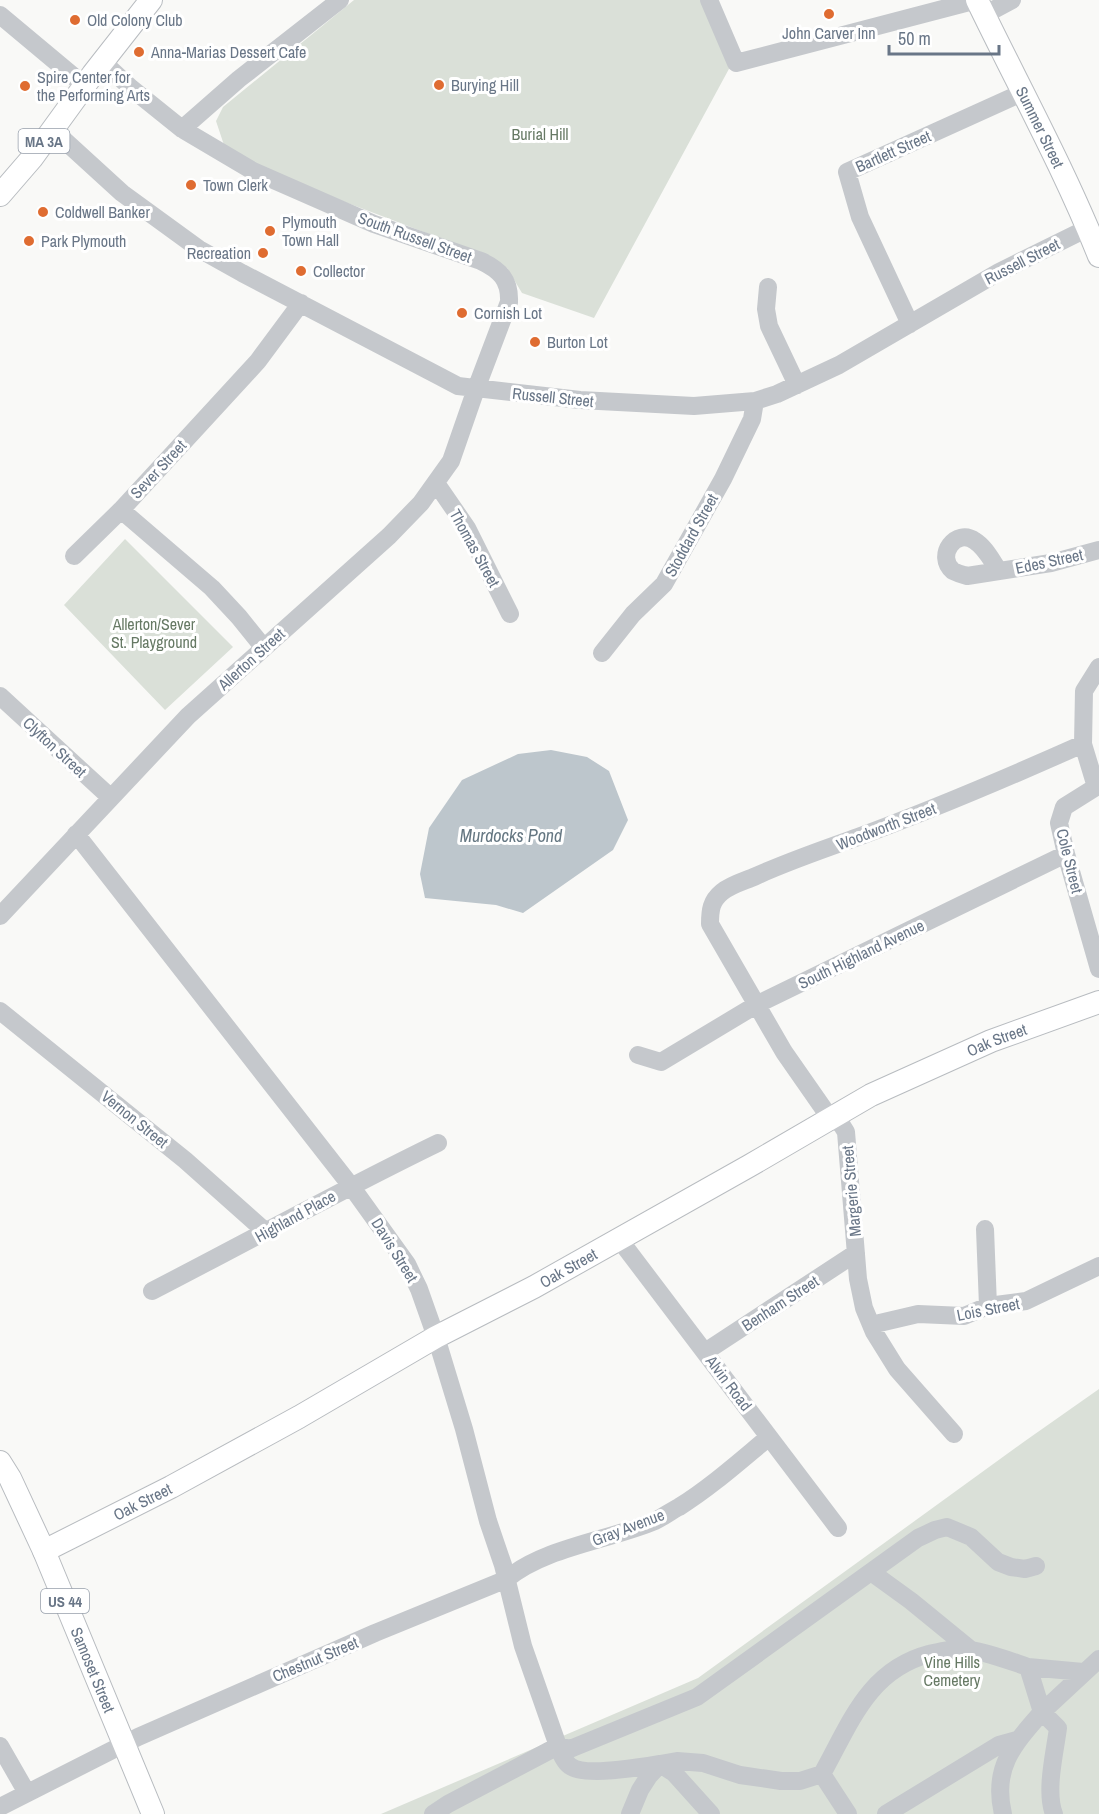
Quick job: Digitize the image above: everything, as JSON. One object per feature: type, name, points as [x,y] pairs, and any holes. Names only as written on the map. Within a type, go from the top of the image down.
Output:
[{"type":"main road","name":"MA 3A","points":[[0,195],[32,158],[151,0]]},
{"type":"main road","name":"Summer Street","points":[[981,7],[1095,241]]},
{"type":"main road","name":"Oak Street","points":[[44,1551],[299,1417],[436,1337],[534,1287],[871,1095],[991,1041],[1099,1002]]},
{"type":"main road","name":"Samoset Street","points":[[0,1462],[10,1478],[44,1551],[153,1814]]},
{"type":"street","points":[[182,129],[239,78],[340,0]]},
{"type":"street","points":[[709,0],[736,63],[1012,0]]},
{"type":"street","points":[[0,15],[85,86]]},
{"type":"street","name":"South Russell Street","points":[[103,62],[182,129],[253,171],[374,224],[471,257],[493,267],[504,277],[508,287],[509,302],[476,389]]},
{"type":"street","name":"Bartlett Street","points":[[910,324],[860,217],[847,172],[1024,92]]},
{"type":"street","name":"Russell Street","points":[[53,130],[122,194],[199,249],[453,384],[476,389],[580,400],[694,406],[755,401],[797,385],[839,365],[999,272],[1095,241]]},
{"type":"street","points":[[768,287],[766,309],[769,326],[797,385]]},
{"type":"street","name":"Sever Street","points":[[264,648],[212,588],[121,510],[258,361],[301,303]]},
{"type":"street","name":"Allerton Street","points":[[0,916],[188,716],[389,536],[421,503],[451,461],[476,389]]},
{"type":"street","name":"Stoddard Street","points":[[602,653],[633,614],[664,584],[723,479],[752,419],[755,401]]},
{"type":"street","name":"Thomas Street","points":[[436,483],[467,528],[510,614]]},
{"type":"street","points":[[74,556],[121,510]]},
{"type":"street","name":"Edes Street","points":[[999,571],[1051,563],[1099,550]]},
{"type":"street","name":"Cole Street","points":[[1099,667],[1084,691],[1083,744],[1096,787],[1064,807],[1059,823],[1099,969]]},
{"type":"street","name":"Clyfton Street","points":[[0,696],[110,797]]},
{"type":"street","name":"Woodworth Street","points":[[710,924],[712,904],[724,890],[787,862],[861,836],[1000,781],[1083,744]]},
{"type":"street","name":"Davis Street","points":[[76,834],[351,1186],[407,1263],[436,1337],[464,1429],[488,1521],[507,1579],[523,1646],[564,1759],[571,1767],[579,1770],[627,1769],[660,1764]]},
{"type":"street","name":"South Highland Avenue","points":[[638,1055],[660,1062],[756,1005],[1066,854]]},
{"type":"street","name":"Margerie Street","points":[[710,924],[784,1052],[830,1118],[841,1124],[846,1132],[860,1294],[871,1325],[897,1369],[954,1434]]},
{"type":"street","name":"Vernon Street","points":[[0,1011],[185,1160],[266,1232]]},
{"type":"street","name":"Highland Place","points":[[152,1291],[438,1143]]},
{"type":"street","points":[[985,1229],[988,1306]]},
{"type":"street","name":"Alvin Road","points":[[619,1239],[838,1528]]},
{"type":"street","name":"Benham Street","points":[[705,1352],[856,1253]]},
{"type":"street","name":"Lois Street","points":[[871,1325],[918,1314],[964,1316],[988,1306],[1026,1301],[1099,1266]]},
{"type":"street","name":"Gray Avenue","points":[[507,1579],[520,1568],[571,1548],[657,1520],[696,1496],[769,1437]]},
{"type":"street","points":[[433,1814],[558,1746],[570,1749],[697,1697],[918,1538],[935,1530],[947,1527],[971,1537],[998,1562],[1011,1568],[1025,1569],[1036,1566]]},
{"type":"street","points":[[871,1572],[971,1650]]},
{"type":"street","name":"Chestnut Street","points":[[0,1807],[124,1743],[375,1633],[507,1579]]},
{"type":"street","points":[[630,1814],[640,1790],[660,1764],[677,1761],[704,1763],[740,1775],[781,1781],[800,1781],[822,1774],[868,1694],[882,1678],[896,1668],[922,1656],[947,1650],[971,1650],[1028,1667],[1083,1672]]},
{"type":"street","points":[[1003,1814],[999,1783],[1017,1740],[1042,1712],[1099,1659]]},
{"type":"street","points":[[1028,1667],[1042,1712],[1058,1728],[1051,1782],[1054,1814]]},
{"type":"street","points":[[886,1814],[999,1745],[1017,1740]]},
{"type":"street","points":[[0,1746],[27,1793]]},
{"type":"street","points":[[660,1764],[674,1773],[711,1814]]},
{"type":"street","points":[[822,1774],[848,1814]]},
{"type":"green space","name":"Burial Hill","points":[[354,0],[704,0],[730,67],[594,318],[522,293],[507,268],[479,253],[256,165],[224,145],[216,121],[223,107]]},
{"type":"green space","name":"Allerton/Sever St. Playground","points":[[125,539],[233,647],[165,710],[64,605]]},
{"type":"green space","name":"Vine Hills Cemetery","points":[[1099,1389],[1099,1814],[381,1814],[698,1678]]},
{"type":"water","name":"Murdocks Pond","points":[[551,750],[587,757],[609,771],[628,820],[613,850],[523,913],[496,905],[425,898],[420,874],[429,828],[462,780],[518,754]]},
{"type":"place","name":"John Carver Inn","points":[[829,14]]},
{"type":"place","name":"Old Colony Club","points":[[75,20]]},
{"type":"place","name":"Anna-Marias Dessert Cafe","points":[[139,52]]},
{"type":"place","name":"Burying Hill","points":[[439,85]]},
{"type":"place","name":"Spire Center for the Performing Arts","points":[[25,86]]},
{"type":"place","name":"Town Clerk","points":[[191,185]]},
{"type":"place","name":"Coldwell Banker","points":[[43,212]]},
{"type":"place","name":"Plymouth Town Hall","points":[[270,231]]},
{"type":"place","name":"Park Plymouth","points":[[29,241]]},
{"type":"place","name":"Recreation","points":[[263,253]]},
{"type":"place","name":"Collector","points":[[301,271]]},
{"type":"place","name":"Cornish Lot","points":[[462,313]]},
{"type":"place","name":"Burton Lot","points":[[535,342]]}]
